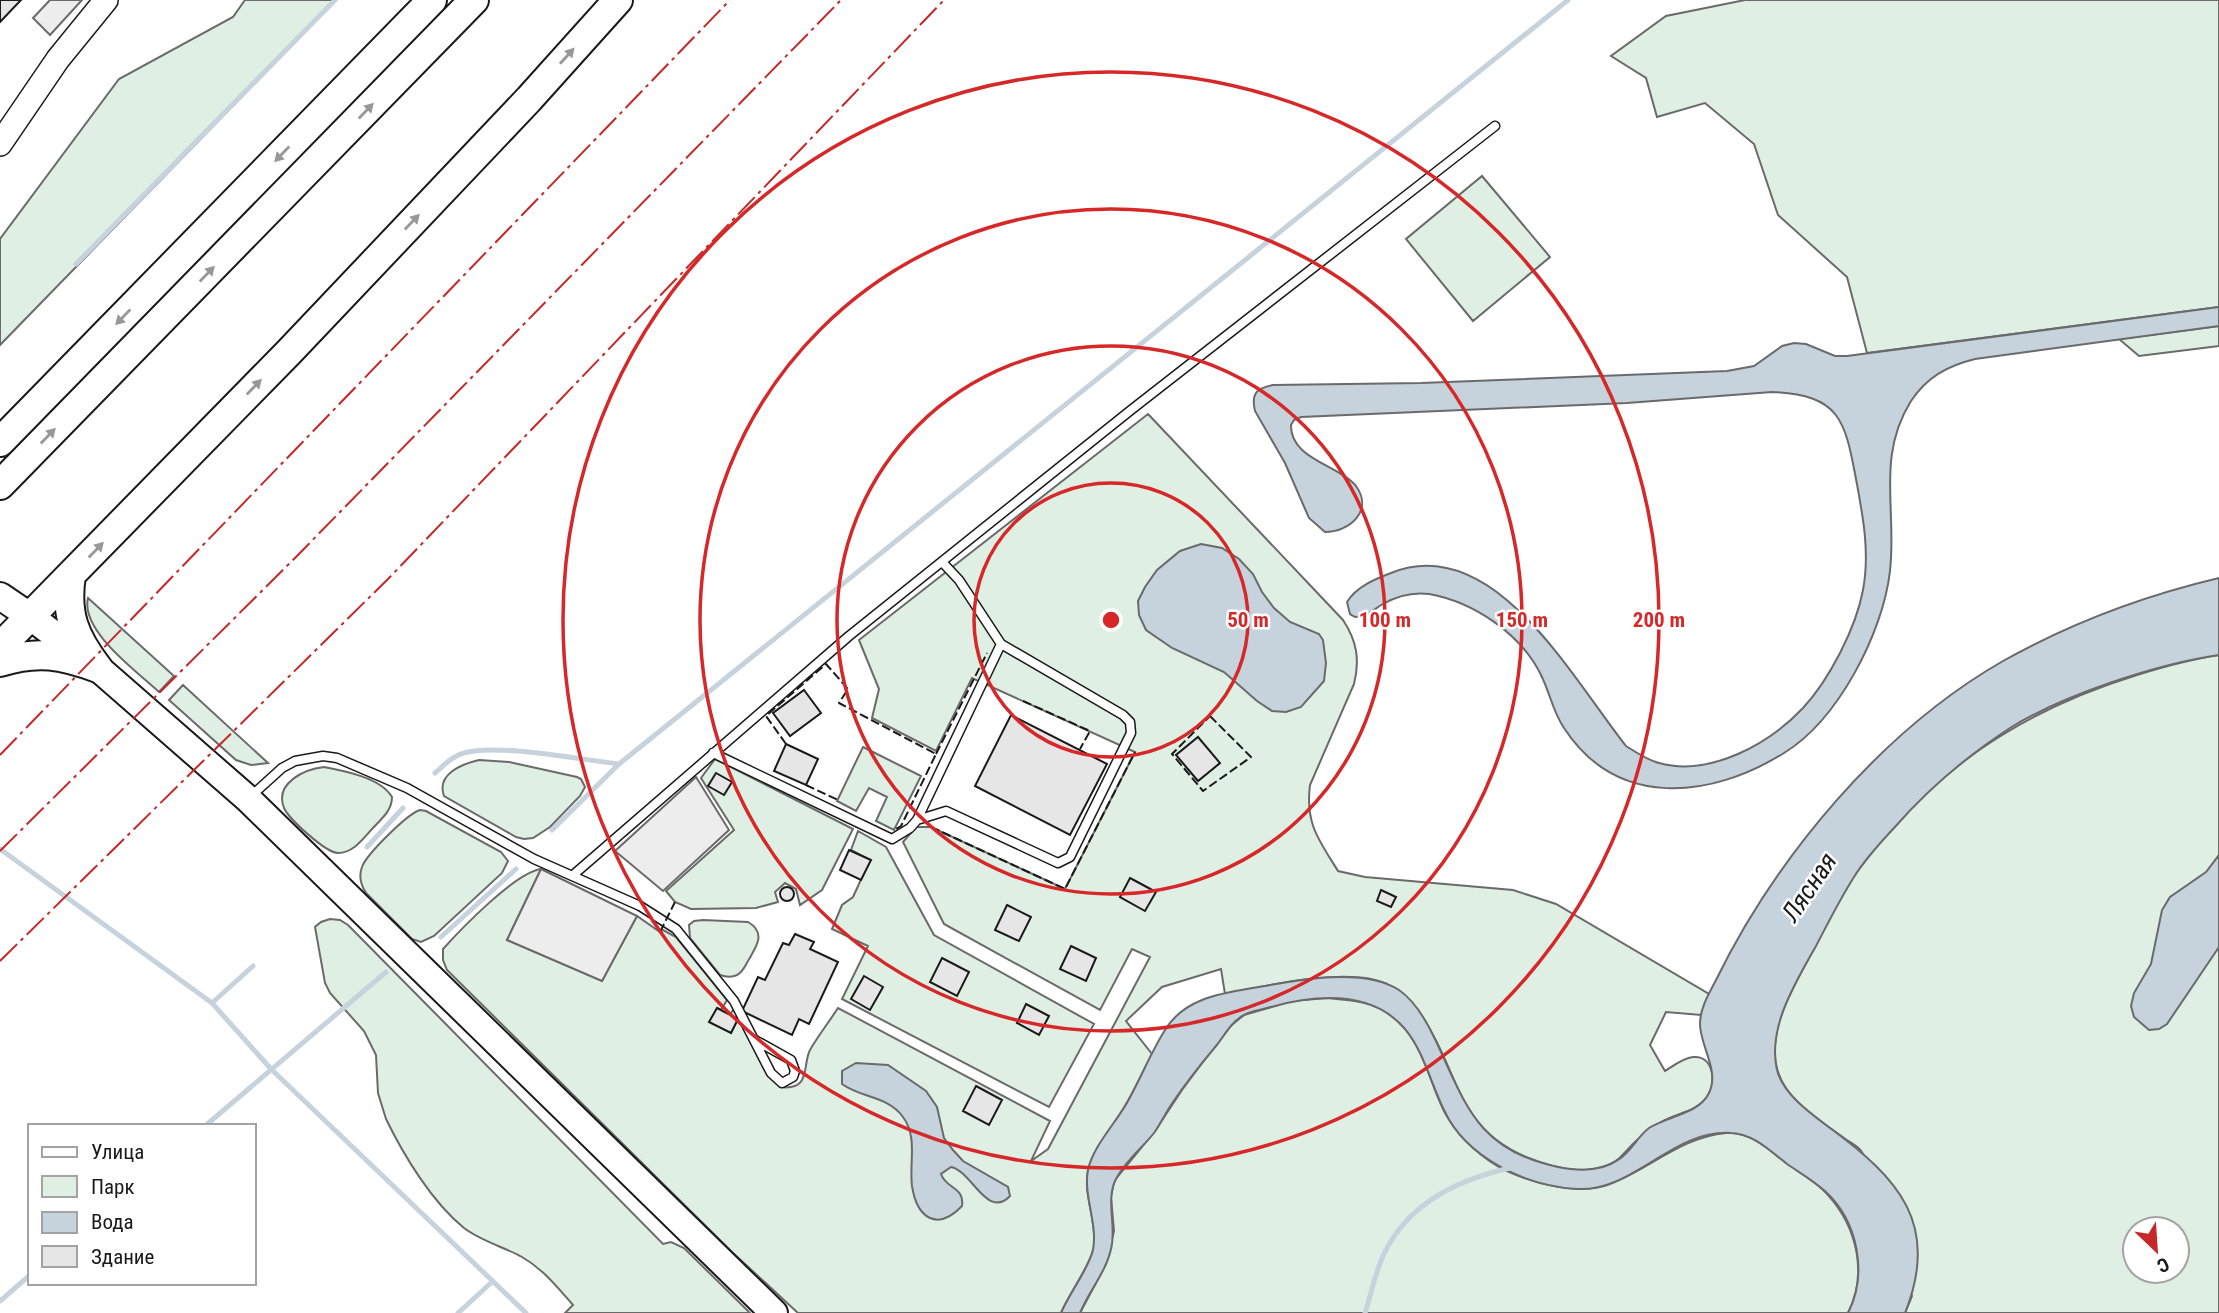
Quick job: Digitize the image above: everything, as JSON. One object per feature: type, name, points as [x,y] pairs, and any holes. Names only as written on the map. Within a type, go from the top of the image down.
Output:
[{"type":"highway","points":[[0,442],[432,0]]},
{"type":"highway","points":[[0,485],[474,0]]},
{"type":"highway","points":[[0,647],[366,270],[618,0]]},
{"type":"highway","points":[[71,575],[68,593],[72,623],[86,652],[98,668]]},
{"type":"highway","points":[[0,662],[37,654],[58,656],[98,668]]},
{"type":"main road","points":[[0,144],[58,59],[106,0]]},
{"type":"main road","points":[[0,596],[98,668],[248,799],[774,1313]]},
{"type":"lane","points":[[572,876],[849,636],[1131,410],[1495,125]]},
{"type":"lane","points":[[917,820],[946,811],[1058,863],[1066,861],[1131,733],[1130,722],[1123,715],[1001,644],[960,580],[943,563]]},
{"type":"lane","points":[[713,753],[892,839],[910,828],[917,820],[1001,644]]},
{"type":"lane","points":[[248,799],[282,768],[295,761],[323,755],[337,758],[407,788],[534,859],[640,906],[676,929],[734,1001],[755,1040],[776,1079],[782,1083],[793,1077],[795,1071],[791,1060],[755,1040]]},
{"type":"green space","points":[[245,0],[336,0],[0,345],[0,239],[119,79],[233,17]]},
{"type":"green space","points":[[1745,0],[2219,0],[2219,307],[1867,353],[1847,277],[1778,215],[1754,144],[1705,103],[1657,117],[1646,78],[1611,56],[1666,16]]},
{"type":"green space","points":[[1482,176],[1550,257],[1473,321],[1406,239]]},
{"type":"green space","points":[[2219,326],[2219,346],[2139,356],[2119,339]]},
{"type":"green space","points":[[1148,414],[1343,620],[1351,635],[1357,659],[1354,684],[1310,785],[1309,799],[1315,831],[1338,871],[1365,877],[1513,890],[1556,904],[1709,994],[1701,1015],[1666,1012],[1650,1045],[1665,1071],[1678,1062],[1693,1057],[1705,1061],[1712,1071],[1710,1091],[1697,1106],[1651,1129],[1613,1163],[1585,1170],[1557,1167],[1526,1157],[1500,1143],[1481,1125],[1467,1106],[1424,1022],[1387,984],[1371,979],[1330,977],[1225,994],[1221,969],[1162,987],[1126,1021],[1152,1054],[1129,1100],[1091,1162],[1087,1189],[1094,1227],[1094,1246],[1089,1262],[1061,1313],[798,1313],[732,1252],[447,970],[443,949],[504,890],[530,872],[541,869],[507,940],[602,981],[637,916],[660,932],[663,930],[676,937],[727,1000],[721,1010],[717,1008],[710,1022],[731,1033],[738,1019],[730,1015],[734,1008],[769,1076],[780,1087],[797,1085],[801,1081],[810,1050],[838,1008],[1050,1121],[1031,1161],[1048,1149],[1150,957],[1132,949],[1100,1010],[944,924],[903,842],[916,827],[931,827],[1065,889],[1135,752],[972,678],[936,751],[872,718],[879,689],[859,640]]},
{"type":"green space","points":[[88,598],[174,676],[159,692],[101,637],[88,611]]},
{"type":"green space","points":[[2219,655],[2219,1313],[1905,1313],[1912,1296],[1863,1154],[1858,1147],[1797,1101],[1782,1082],[1775,1057],[1775,1041],[1783,1010],[1838,902],[1856,873],[1884,837],[1946,776],[1979,750],[2053,707],[2137,675]]},
{"type":"green space","points":[[183,685],[268,763],[251,765],[236,760],[169,700]]},
{"type":"green space","points":[[863,747],[921,776],[894,830],[876,821],[887,797],[869,788],[856,811],[837,801]]},
{"type":"green space","points":[[715,759],[853,829],[822,890],[800,905],[796,889],[785,883],[775,892],[778,902],[756,908],[691,909],[675,902],[666,891],[734,830],[701,778]]},
{"type":"green space","points":[[479,760],[509,762],[577,777],[585,787],[580,796],[550,827],[533,838],[516,837],[444,796],[443,788],[447,776],[458,767]]},
{"type":"green space","points":[[324,767],[371,780],[387,790],[392,797],[388,811],[357,845],[348,851],[332,852],[317,842],[284,808],[283,791],[287,785],[300,774]]},
{"type":"green space","points":[[420,810],[501,852],[508,861],[502,873],[434,936],[421,942],[412,939],[366,893],[360,878],[365,861],[379,845],[406,819]]},
{"type":"green space","points":[[858,831],[886,847],[934,935],[1094,1024],[1049,1107],[842,999],[868,946],[832,929],[842,905],[853,897],[870,860],[851,850]]},
{"type":"green space","points":[[330,919],[340,920],[348,925],[663,1244],[671,1242],[684,1248],[750,1313],[565,1313],[573,1305],[537,1267],[471,1233],[452,1217],[420,1178],[393,1133],[378,1093],[376,1055],[364,1031],[330,993],[325,983],[315,927]]},
{"type":"green space","points":[[703,920],[748,922],[754,926],[758,935],[757,945],[739,974],[731,977],[720,975],[690,938],[689,925]]},
{"type":"green space","points":[[1327,998],[1374,1006],[1400,1022],[1417,1045],[1445,1113],[1457,1130],[1489,1161],[1531,1180],[1571,1189],[1598,1187],[1625,1178],[1680,1147],[1710,1136],[1734,1133],[1756,1141],[1818,1185],[1846,1221],[1856,1251],[1858,1267],[1854,1298],[1848,1313],[1080,1313],[1106,1264],[1114,1231],[1111,1197],[1114,1181],[1155,1131],[1228,1028],[1244,1015],[1292,1001]]},
{"type":"shaded area","points":[[50,0],[82,0],[50,35],[33,18]]},
{"type":"shaded area","points":[[696,777],[729,830],[663,891],[615,851]]},
{"type":"shaded area","points":[[541,869],[637,916],[602,981],[507,940]]},
{"type":"water","points":[[2219,307],[2219,326],[1975,359],[1947,369],[1924,385],[1911,401],[1900,422],[1894,443],[1890,484],[1890,571],[1886,595],[1868,647],[1855,673],[1822,719],[1804,738],[1784,753],[1726,780],[1696,787],[1666,788],[1637,784],[1610,773],[1586,754],[1560,722],[1532,660],[1509,633],[1479,612],[1446,598],[1411,594],[1355,617],[1350,614],[1347,602],[1361,588],[1391,573],[1429,566],[1464,573],[1497,592],[1528,619],[1626,746],[1650,760],[1678,766],[1718,761],[1737,754],[1773,734],[1813,696],[1840,653],[1854,621],[1863,590],[1865,534],[1852,458],[1843,426],[1826,405],[1795,394],[1772,392],[1627,403],[1301,417],[1291,425],[1298,446],[1348,479],[1361,495],[1362,504],[1356,518],[1342,528],[1325,532],[1309,518],[1285,463],[1254,405],[1256,393],[1273,385],[1421,383],[1727,371],[1754,366],[1782,346],[1794,343],[1806,344],[1835,356],[1847,356]]},
{"type":"water","points":[[1201,544],[1222,548],[1239,559],[1253,574],[1274,608],[1290,622],[1319,634],[1323,640],[1326,663],[1324,681],[1301,707],[1286,712],[1272,711],[1224,672],[1172,648],[1146,630],[1139,615],[1138,601],[1145,587],[1157,570],[1180,551]]},
{"type":"water","name":"Лясная","points":[[2219,578],[2219,655],[2140,673],[2056,704],[2010,728],[1963,762],[1920,800],[1863,864],[1839,902],[1785,1005],[1776,1038],[1775,1054],[1780,1079],[1791,1095],[1806,1109],[1875,1165],[1907,1206],[1915,1229],[1918,1254],[1915,1282],[1905,1313],[1848,1313],[1854,1298],[1858,1265],[1852,1233],[1846,1218],[1826,1192],[1747,1136],[1731,1133],[1710,1134],[1690,1140],[1635,1172],[1598,1187],[1577,1189],[1538,1182],[1500,1166],[1467,1142],[1444,1110],[1412,1038],[1391,1016],[1359,1001],[1322,998],[1252,1012],[1232,1025],[1170,1106],[1154,1133],[1120,1172],[1111,1196],[1112,1240],[1105,1266],[1080,1313],[1061,1313],[1093,1250],[1094,1230],[1087,1190],[1091,1161],[1128,1101],[1165,1030],[1173,1019],[1194,1003],[1219,995],[1292,981],[1330,977],[1368,979],[1384,983],[1399,990],[1420,1012],[1466,1104],[1492,1136],[1509,1149],[1558,1167],[1589,1170],[1604,1167],[1627,1153],[1649,1128],[1698,1106],[1709,1093],[1712,1085],[1711,1067],[1700,1018],[1710,992],[1740,935],[1769,889],[1836,801],[1874,760],[1915,723],[1958,690],[2029,647],[2108,612]]},
{"type":"water","points":[[2219,855],[2219,947],[2167,1024],[2159,1029],[2149,1030],[2134,1017],[2131,1006],[2134,993],[2151,964],[2162,910],[2170,897],[2206,872]]},
{"type":"water","points":[[856,1063],[888,1065],[926,1091],[937,1107],[944,1138],[953,1150],[963,1161],[1008,1187],[1010,1196],[1002,1202],[994,1202],[959,1170],[951,1167],[941,1174],[961,1195],[962,1206],[953,1214],[937,1220],[923,1213],[912,1186],[912,1142],[908,1125],[890,1105],[842,1084],[842,1071]]},
{"type":"building","points":[[0,0],[21,0],[0,22]]},
{"type":"building","points":[[804,690],[821,713],[790,736],[773,713]]},
{"type":"building","points":[[1011,715],[1107,764],[1070,835],[975,786]]},
{"type":"building","points":[[1198,737],[1220,763],[1198,781],[1176,755]]},
{"type":"building","points":[[786,744],[818,759],[806,785],[774,771]]},
{"type":"building","points":[[716,773],[732,782],[724,795],[708,786]]},
{"type":"building","points":[[849,850],[871,860],[861,880],[840,870]]},
{"type":"building","points":[[1130,878],[1156,892],[1145,911],[1120,897]]},
{"type":"building","points":[[784,887],[790,887],[794,894],[790,901],[784,901],[780,897],[780,891]]},
{"type":"building","points":[[1381,890],[1396,897],[1391,907],[1377,901]]},
{"type":"building","points":[[1007,905],[1031,917],[1019,941],[995,930]]},
{"type":"building","points":[[795,934],[814,942],[810,949],[838,962],[809,1024],[799,1019],[792,1035],[742,1011],[758,977],[765,980],[783,943],[789,945]]},
{"type":"building","points":[[1071,946],[1096,958],[1086,981],[1060,969]]},
{"type":"building","points":[[942,958],[969,972],[957,996],[930,982]]},
{"type":"building","points":[[864,976],[883,987],[870,1010],[851,999]]},
{"type":"building","points":[[1026,1004],[1049,1016],[1039,1035],[1017,1023]]},
{"type":"building","points":[[717,1008],[738,1019],[731,1033],[709,1022]]},
{"type":"building","points":[[976,1086],[1002,1100],[989,1125],[963,1111]]},
{"type":"waterway","points":[[76,264],[335,0]]},
{"type":"waterway","points":[[552,830],[619,764],[1568,0]]},
{"type":"waterway","points":[[435,773],[461,754],[494,750],[619,764]]},
{"type":"waterway","points":[[367,847],[403,808]]},
{"type":"waterway","points":[[0,849],[212,1003],[271,1069],[526,1313]]},
{"type":"waterway","points":[[441,937],[516,869]]},
{"type":"waterway","points":[[212,1003],[253,966]]},
{"type":"waterway","points":[[207,1124],[386,972]]},
{"type":"waterway","points":[[1365,1313],[1382,1259],[1395,1235],[1408,1220],[1422,1207],[1455,1186],[1510,1168]]},
{"type":"waterway","points":[[0,1301],[28,1277]]},
{"type":"waterway","points":[[458,1313],[493,1281]]},
{"type":"fence","points":[[936,754],[987,653]]},
{"type":"fence","points":[[786,744],[766,716],[826,664],[848,689],[839,703],[936,754],[901,826],[894,830]]},
{"type":"fence","points":[[1023,701],[1090,731],[1080,749]]},
{"type":"fence","points":[[1210,716],[1251,757],[1203,791],[1172,754],[1210,716]]},
{"type":"fence","points":[[931,827],[1065,889],[1135,752]]},
{"type":"fence","points":[[806,785],[838,800]]},
{"type":"fence","points":[[660,932],[675,902]]},
{"type":"power","points":[[0,755],[730,0]]},
{"type":"power","points":[[0,851],[296,557],[841,0]]},
{"type":"power","points":[[0,961],[388,579],[944,0]]}]
